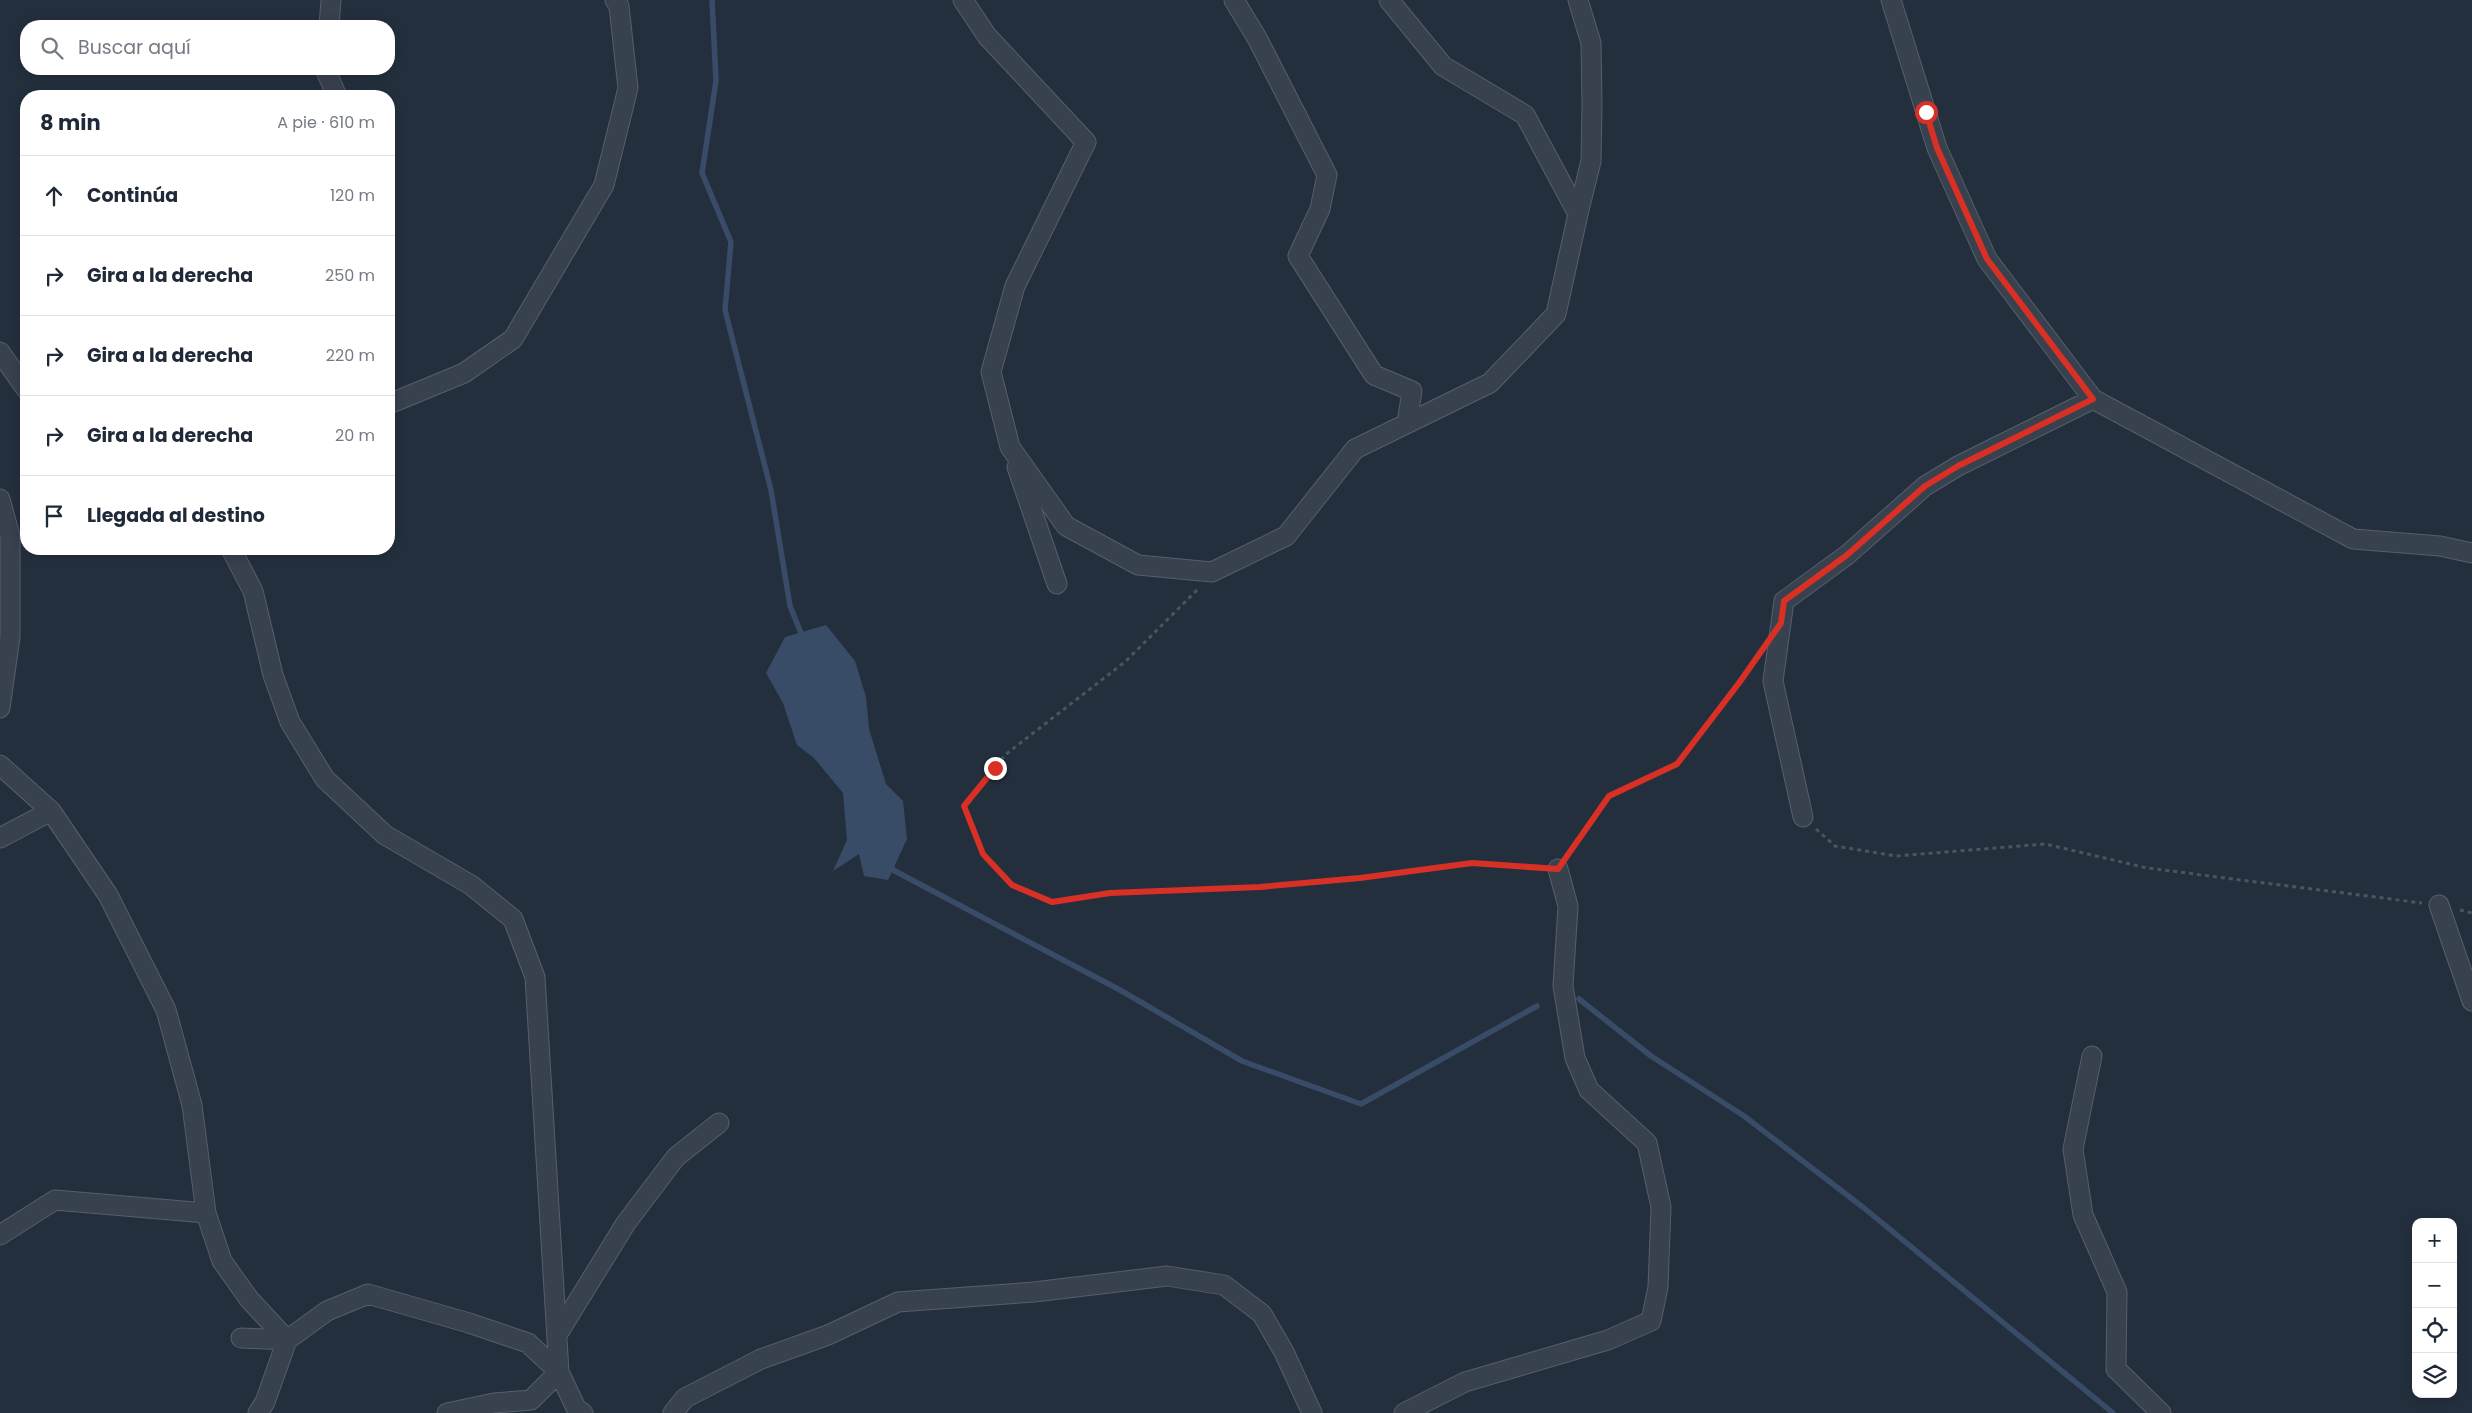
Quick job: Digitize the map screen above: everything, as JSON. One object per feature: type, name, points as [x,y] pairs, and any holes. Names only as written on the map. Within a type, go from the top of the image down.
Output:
[{"type":"street","points":[[329,20],[331,0]]},
{"type":"street","points":[[395,402],[464,374],[513,339],[604,185],[628,88],[619,6],[616,0]]},
{"type":"street","points":[[962,0],[987,36],[1086,142],[1016,286],[991,372],[1010,447],[1057,584]]},
{"type":"street","points":[[1234,0],[1256,38],[1327,175],[1320,209],[1298,256],[1374,375],[1412,390],[1407,423]]},
{"type":"street","points":[[1389,0],[1443,66],[1525,115],[1578,214]]},
{"type":"street","points":[[1010,447],[1066,526],[1138,565],[1212,572],[1286,536],[1355,449],[1490,384],[1556,314],[1591,161],[1591,44],[1578,0]]},
{"type":"street","points":[[1891,0],[1937,148],[1987,259],[2093,399],[2353,539],[2440,546],[2472,553]]},
{"type":"street","points":[[326,75],[334,90]]},
{"type":"street","points":[[0,352],[20,380]]},
{"type":"street","points":[[1802,817],[1773,681],[1784,601],[1847,555],[1925,486],[1958,466],[2093,399]]},
{"type":"street","points":[[0,499],[10,536],[10,637],[0,708]]},
{"type":"street","points":[[234,555],[253,591],[273,675],[290,722],[325,779],[385,835],[471,885],[513,919],[535,977],[559,1372],[531,1400],[494,1403],[447,1413]]},
{"type":"street","points":[[0,765],[51,811],[108,895],[166,1010],[192,1106],[206,1213],[222,1261],[249,1299],[287,1340]]},
{"type":"street","points":[[0,838],[51,811]]},
{"type":"street","points":[[1404,1413],[1465,1382],[1608,1340],[1651,1321],[1658,1287],[1661,1207],[1647,1143],[1589,1090],[1575,1058],[1563,986],[1568,906],[1558,869]]},
{"type":"street","points":[[2439,905],[2472,1001]]},
{"type":"street","points":[[2092,1056],[2073,1148],[2083,1215],[2117,1292],[2116,1369],[2161,1413]]},
{"type":"street","points":[[557,1335],[626,1223],[676,1157],[719,1123]]},
{"type":"street","points":[[0,1235],[55,1200],[206,1213]]},
{"type":"street","points":[[673,1413],[685,1398],[761,1359],[828,1334],[898,1302],[1034,1292],[1167,1276],[1224,1285],[1262,1314],[1284,1352],[1312,1413]]},
{"type":"street","points":[[258,1413],[265,1402],[287,1340],[327,1311],[368,1294],[470,1323],[528,1343],[559,1372],[576,1408],[583,1413]]},
{"type":"street","points":[[241,1338],[287,1340]]},
{"type":"path","points":[[1219,568],[1126,661],[1005,755],[964,806],[983,854],[1012,885],[1052,902],[1110,893],[1260,887],[1360,878],[1472,863],[1558,869],[1609,796],[1677,764],[1760,653]]},
{"type":"path","points":[[1802,817],[1835,846],[1896,856],[2045,844],[2147,868],[2439,905],[2472,913]]},
{"type":"water","points":[[826,625],[855,661],[866,697],[869,729],[886,784],[903,801],[907,839],[888,880],[864,876],[859,854],[833,871],[847,840],[843,793],[814,758],[797,745],[783,703],[766,673],[785,637]]},
{"type":"waterway","points":[[712,0],[716,81],[702,173],[731,242],[725,310],[771,490],[790,606],[803,638]]},
{"type":"waterway","points":[[891,863],[893,870],[1120,990],[1242,1061],[1361,1104],[1537,1006]]},
{"type":"waterway","points":[[1579,999],[1651,1056],[1744,1116],[1864,1208],[2113,1413]]},
{"type":"route","points":[[995,768],[964,806],[983,854],[1012,885],[1052,902],[1110,893],[1260,887],[1360,878],[1472,863],[1558,869],[1609,796],[1677,764],[1739,683],[1781,623],[1784,601],[1847,555],[1925,486],[1958,466],[2093,399],[1987,259],[1937,148],[1926,112]]}]
